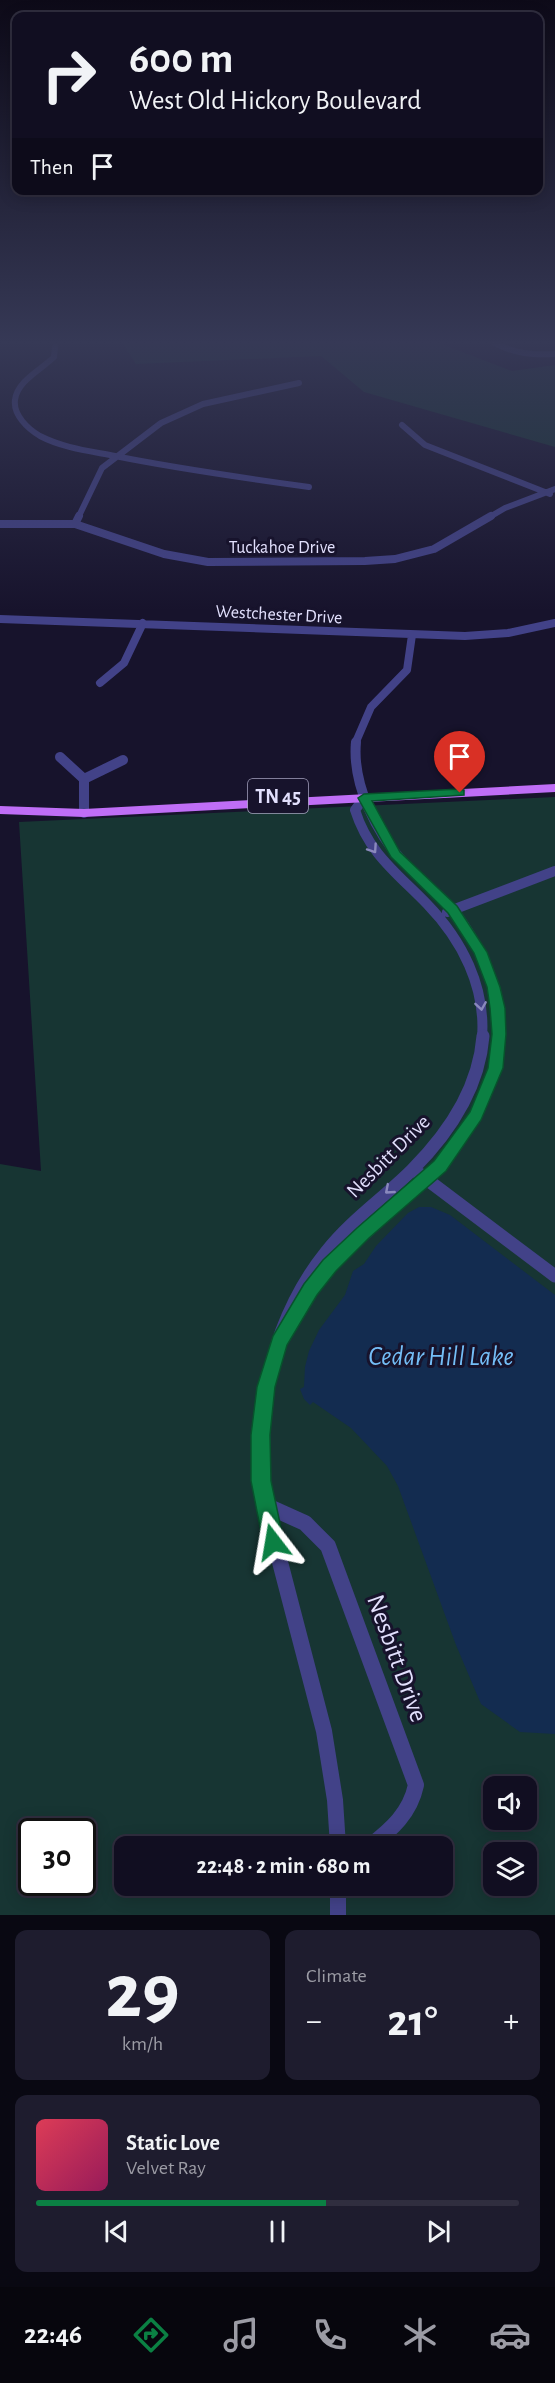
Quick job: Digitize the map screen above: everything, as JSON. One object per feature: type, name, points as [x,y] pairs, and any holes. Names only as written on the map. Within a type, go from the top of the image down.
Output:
[{"type":"main road","name":"TN 45","points":[[362,795],[555,781]]},
{"type":"main road","name":"TN 45","points":[[0,810],[555,788]]},
{"type":"main road","name":"TN 45","points":[[0,802],[85,808]]},
{"type":"street","points":[[35,432],[65,446],[181,470],[309,487]]},
{"type":"street","points":[[75,524],[101,467],[117,457],[146,432]]},
{"type":"street","points":[[410,432],[425,445],[551,491],[555,497]]},
{"type":"street","name":"Tuckahoe Drive","points":[[0,524],[75,524],[164,554],[208,562],[365,561],[395,559],[434,549],[505,508],[551,491]]},
{"type":"street","name":"Westchester Drive","points":[[0,619],[465,636],[507,633],[555,623]]},
{"type":"street","points":[[100,683],[124,663],[143,623]]},
{"type":"street","points":[[362,795],[355,744],[371,707],[407,670],[412,635]]},
{"type":"street","points":[[60,757],[84,779],[85,808]]},
{"type":"street","points":[[84,779],[123,760]]},
{"type":"street","name":"Nesbitt Drive","points":[[279,1342],[310,1290],[330,1265],[388,1210],[427,1179],[451,1152],[476,1115],[490,1085],[498,1053],[498,1017],[494,987],[480,952],[453,910],[396,855],[362,795]]},
{"type":"street","name":"Nesbitt Drive","points":[[337,1836],[334,1795],[319,1706],[269,1526],[261,1481],[260,1435],[266,1387],[293,1304],[316,1264],[358,1218],[413,1169],[460,1113],[475,1079],[482,1048],[482,1011],[474,976],[463,951],[439,915],[396,877],[373,850],[360,827],[355,810],[362,795]]},
{"type":"street","points":[[439,915],[555,872]]},
{"type":"street","points":[[413,1169],[555,1276]]},
{"type":"street","name":"Nesbitt Drive","points":[[265,1505],[304,1523],[328,1546],[416,1785],[414,1801],[402,1820],[382,1836]]},
{"type":"street","points":[[338,1915],[339,1896]]},
{"type":"green space","points":[[504,432],[555,432],[555,447]]},
{"type":"green space","points":[[555,797],[555,1915],[0,1915],[0,1164],[41,1171],[19,822]]},
{"type":"water","name":"Cedar Hill Lake","points":[[419,1207],[431,1207],[450,1215],[555,1295],[555,1734],[520,1732],[481,1704],[456,1645],[398,1486],[387,1466],[351,1428],[313,1402],[310,1405],[304,1399],[300,1389],[304,1387],[309,1351],[319,1330],[345,1295],[353,1271],[364,1264],[376,1246],[408,1213]]},
{"type":"route","points":[[273,1542],[261,1481],[260,1435],[266,1387],[279,1342],[310,1290],[330,1265],[397,1202],[440,1166],[468,1130],[484,1099],[495,1068],[499,1034],[498,1008],[494,987],[480,952],[453,910],[396,855],[364,798],[460,793]]}]
